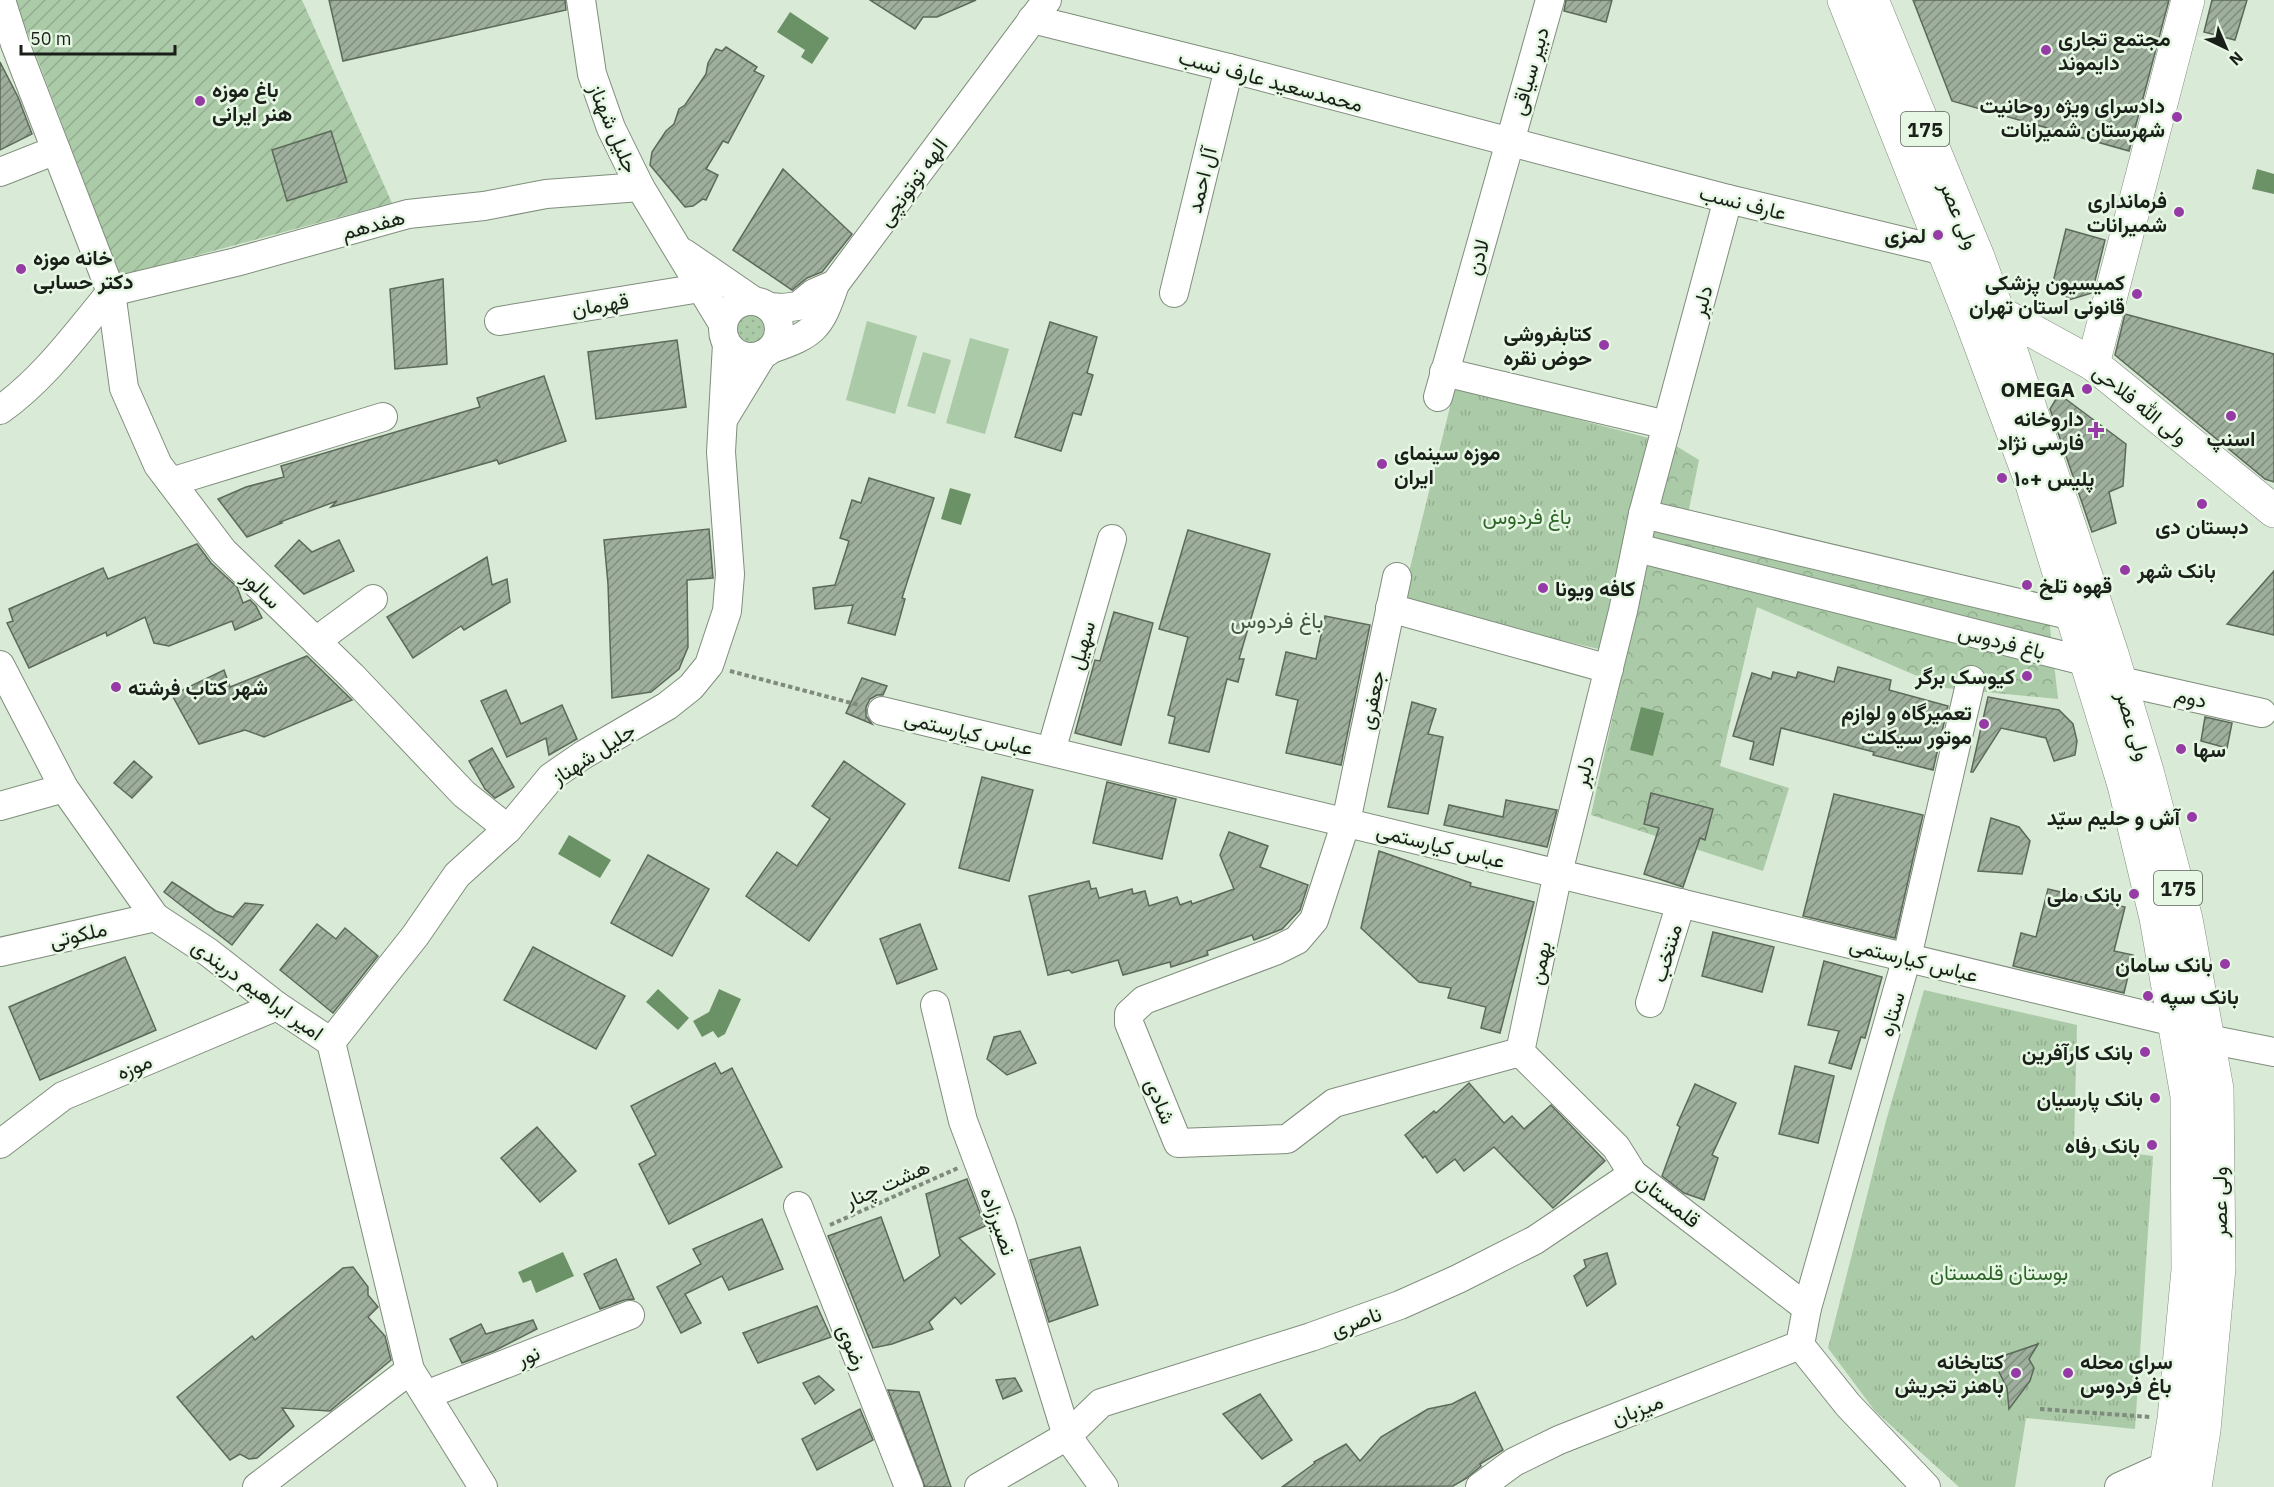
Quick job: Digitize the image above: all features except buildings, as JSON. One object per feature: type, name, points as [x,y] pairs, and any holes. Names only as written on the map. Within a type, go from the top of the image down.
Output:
[{"type":"main road","name":"ولی عصر","points":[[1844,0],[1944,252],[1984,314],[2120,681],[2147,771],[2186,919],[2217,1089],[2219,1120],[2218,1268],[2204,1430],[2195,1487]]},
{"type":"main road","name":"ولی عصر","points":[[1872,0],[1978,257],[1984,314],[2031,481],[2124,785],[2156,918],[2187,1096],[2188,1270],[2174,1419],[2166,1476]]},
{"type":"main road","points":[[2092,364],[2188,0]]},
{"type":"main road","name":"ولی‌ الله فلاحی","points":[[1984,314],[2092,364],[2274,511]]},
{"type":"street","name":"سالور","points":[[1,0],[15,44],[111,292],[124,388],[158,465],[223,551],[316,641],[464,794],[508,829]]},
{"type":"street","name":"جلیل شهناز","points":[[331,1042],[415,936],[457,875],[508,829],[552,777],[583,755],[667,706],[692,687],[709,665],[727,611],[730,574],[721,452],[725,334],[640,187],[611,128],[592,74],[581,0]]},
{"type":"street","name":"دبیر سیاقی","points":[[1509,142],[1550,0]]},
{"type":"street","name":"محمدسعید عارف نسب","points":[[1040,10],[1228,68],[1509,142]]},
{"type":"street","name":"الهه توتونچی","points":[[767,352],[799,339],[815,327],[826,309],[835,284],[1040,10]]},
{"type":"street","name":"آل احمد","points":[[1174,293],[1228,68]]},
{"type":"street","name":"عارف نسب","points":[[1509,142],[1944,252],[1978,257]]},
{"type":"street","name":"لادن","points":[[1509,142],[1441,385],[1671,414]]},
{"type":"street","points":[[0,172],[56,150]]},
{"type":"street","name":"هفدهم","points":[[111,292],[236,262],[408,214],[484,206],[546,194],[640,187]]},
{"type":"street","name":"دلبر","points":[[1558,873],[1609,669],[1643,514],[1728,199]]},
{"type":"street","name":"جلیل شهناز","points":[[674,246],[762,304]]},
{"type":"street","points":[[762,304],[779,323],[777,341],[767,352],[755,357],[739,355],[725,334],[726,316],[737,304],[762,304],[783,308],[798,306],[813,294],[835,284]]},
{"type":"street","name":"قهرمان","points":[[499,321],[700,288]]},
{"type":"street","points":[[0,410],[15,399],[61,353],[111,292]]},
{"type":"street","name":"جلیل شهناز","points":[[722,423],[767,352]]},
{"type":"street","points":[[171,482],[383,417]]},
{"type":"street","points":[[1643,514],[2073,616]]},
{"type":"street","name":"سهیل","points":[[1051,751],[1112,539]]},
{"type":"street","name":"باغ فردوس","points":[[1637,548],[2088,662]]},
{"type":"street","name":"جعفری","points":[[1346,822],[1397,577]]},
{"type":"street","points":[[316,641],[373,599]]},
{"type":"street","points":[[1390,608],[1609,669]]},
{"type":"street","name":"امیر ابراهیم دربندی","points":[[0,665],[64,788],[156,916],[331,1042],[410,1370],[483,1487]]},
{"type":"street","name":"ستاره","points":[[1800,1345],[1807,1308],[1907,957],[1971,680]]},
{"type":"street","name":"دوم","points":[[2120,681],[2262,713]]},
{"type":"street","name":"عباس کیارستمی","points":[[882,711],[2174,1022]]},
{"type":"street","points":[[0,806],[64,788]]},
{"type":"street","name":"شادی","points":[[1346,822],[1314,920],[1297,940],[1275,951],[1144,1000],[1130,1014],[1129,1023],[1178,1143],[1287,1139],[1334,1103],[1520,1052]]},
{"type":"street","name":"بهمن","points":[[1520,1052],[1558,873]]},
{"type":"street","name":"منتخب","points":[[1650,1003],[1681,903]]},
{"type":"street","name":"ملکوتی","points":[[0,952],[156,916]]},
{"type":"street","name":"نصیرزاده","points":[[935,1005],[963,1121],[1002,1225],[1067,1436]]},
{"type":"street","name":"موزه","points":[[0,1144],[63,1095],[278,1006]]},
{"type":"street","points":[[2208,1039],[2274,1052]]},
{"type":"street","name":"قلمستان","points":[[1520,1052],[1616,1147],[1633,1174],[1807,1308]]},
{"type":"street","name":"ناصری","points":[[980,1487],[1067,1436],[1101,1402],[1311,1337],[1400,1305],[1535,1240],[1633,1174]]},
{"type":"street","name":"رضوى","points":[[798,1206],[909,1487]]},
{"type":"street","name":"نور","points":[[426,1395],[630,1315]]},
{"type":"street","points":[[1800,1345],[1848,1405],[1926,1487]]},
{"type":"street","name":"میزبان","points":[[1480,1487],[1515,1462],[1559,1440],[1800,1345]]},
{"type":"street","points":[[257,1487],[410,1370]]},
{"type":"street","points":[[1067,1436],[1104,1487]]},
{"type":"street","points":[[2119,1487],[2166,1476]]},
{"type":"path","name":"عباس کیارستمی","points":[[709,665],[882,711]]},
{"type":"path","name":"هشت چنار","points":[[809,1235],[977,1159]]},
{"type":"path","points":[[2040,1409],[2174,1419]]},
{"type":"green space","name":"باغ موزه هنر ایرانی","points":[[15,0],[302,0],[392,203],[120,276]]},
{"type":"green space","points":[[747,306],[772,320],[773,335],[751,352],[738,347],[730,321],[740,309]]},
{"type":"green space","points":[[867,321],[917,336],[895,414],[846,400]]},
{"type":"green space","points":[[970,338],[1009,349],[985,434],[946,423]]},
{"type":"green space","points":[[923,352],[951,360],[935,414],[907,406]]},
{"type":"green space","name":"باغ فردوس","points":[[1455,387],[1649,438],[1599,649],[1401,604]]},
{"type":"green space","points":[[1673,444],[1699,460],[1688,514],[2048,609],[2058,699],[1945,688],[1757,607],[1720,766],[1789,788],[1763,871],[1591,815]]},
{"type":"green space","name":"بوستان قلمستان","points":[[1924,990],[2077,1025],[2074,1146],[2153,1156],[2135,1429],[2026,1418],[2015,1487],[1959,1487],[1875,1411],[1828,1348],[1886,1121]]},
{"type":"shaded area","points":[[790,12],[829,38],[812,64],[801,57],[805,50],[777,32]]},
{"type":"shaded area","points":[[2257,169],[2274,174],[2274,194],[2252,189]]},
{"type":"shaded area","points":[[950,488],[971,494],[961,525],[941,519]]},
{"type":"shaded area","points":[[1641,707],[1664,713],[1653,756],[1630,750]]},
{"type":"shaded area","points":[[569,835],[611,860],[600,878],[558,854]]},
{"type":"shaded area","points":[[658,989],[689,1018],[678,1030],[646,1002]]},
{"type":"shaded area","points":[[719,989],[741,999],[725,1034],[718,1038],[713,1031],[702,1037],[693,1021],[709,1012]]},
{"type":"shaded area","points":[[563,1252],[574,1276],[536,1293],[531,1280],[523,1283],[518,1272]]},
{"type":"place","name":"مجتمع تجاری دایموند","points":[[2046,50]]},
{"type":"place","name":"باغ موزه هنر ایرانی","points":[[200,101]]},
{"type":"place","name":"دادسرای ویژه روحانیت شهرستان شمیرانات","points":[[2177,117]]},
{"type":"place","name":"فرمانداری شمیرانات","points":[[2179,212]]},
{"type":"place","name":"لمزی","points":[[1938,235]]},
{"type":"place","name":"خانه موزه دکتر حسابی","points":[[21,269]]},
{"type":"place","name":"کمیسیون پزشکی قانونی استان تهران","points":[[2137,294]]},
{"type":"place","name":"کتابفروشی حوض نقره","points":[[1604,345]]},
{"type":"place","name":"OMEGA","points":[[2087,389]]},
{"type":"place","name":"اسنپ","points":[[2231,416]]},
{"type":"place","name":"داروخانه فارسی نژاد","points":[[2096,430]]},
{"type":"place","name":"موزه سینمای ایران","points":[[1382,464]]},
{"type":"place","name":"پلیس +۱۰","points":[[2002,478]]},
{"type":"place","name":"دبستان دی","points":[[2202,504]]},
{"type":"place","name":"بانک شهر","points":[[2125,570]]},
{"type":"place","name":"قهوه تلخ","points":[[2027,585]]},
{"type":"place","name":"کافه ویونا","points":[[1543,588]]},
{"type":"place","name":"کیوسک برگر","points":[[2027,676]]},
{"type":"place","name":"شهر کتاب فرشته","points":[[116,687]]},
{"type":"place","name":"تعمیرگاه و لوازم موتور سیکلت","points":[[1984,724]]},
{"type":"place","name":"سها","points":[[2181,749]]},
{"type":"place","name":"آش و حلیم سیّد","points":[[2192,817]]},
{"type":"place","name":"بانک ملی","points":[[2134,894]]},
{"type":"place","name":"بانک سامان","points":[[2225,964]]},
{"type":"place","name":"بانک سپه","points":[[2148,996]]},
{"type":"place","name":"بانک کارآفرین","points":[[2145,1052]]},
{"type":"place","name":"بانک پارسیان","points":[[2155,1098]]},
{"type":"place","name":"بانک رفاه","points":[[2152,1145]]},
{"type":"place","name":"کتابخانه باهنر تجریش","points":[[2016,1373]]},
{"type":"place","name":"سرای محله باغ فردوس","points":[[2068,1373]]},
{"type":"district","name":"باغ فردوس","points":[[1277,619]]}]
